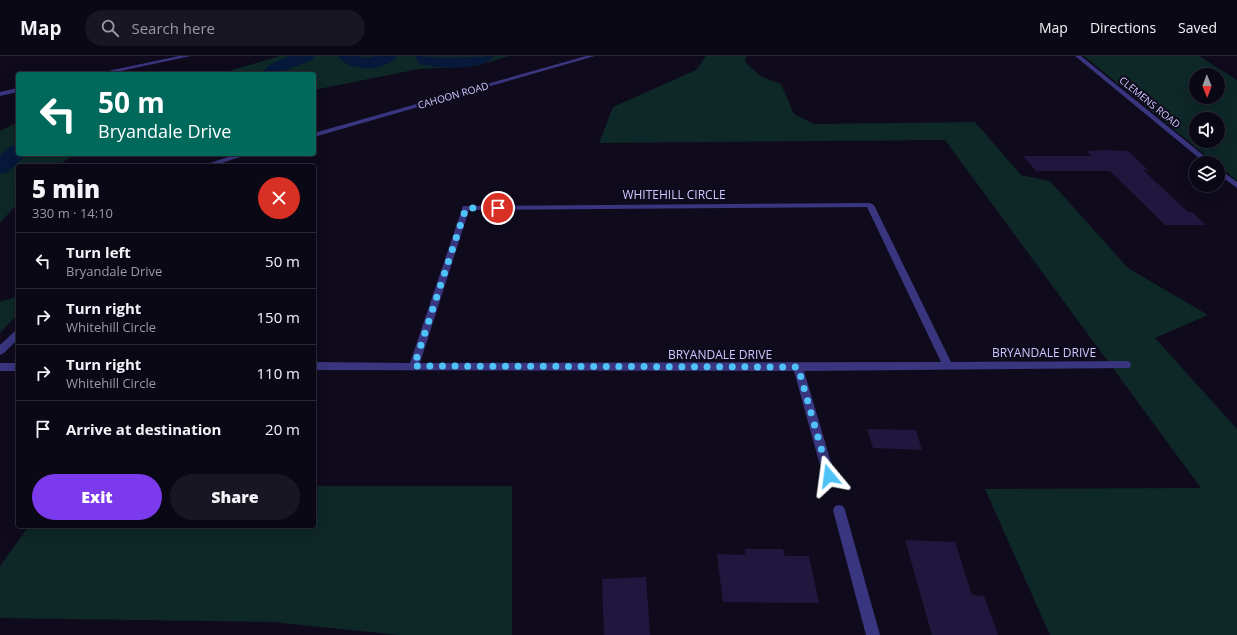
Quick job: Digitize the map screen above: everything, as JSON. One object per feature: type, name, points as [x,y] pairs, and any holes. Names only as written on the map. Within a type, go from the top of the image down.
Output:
[{"type":"street","points":[[107,72],[188,56]]},
{"type":"street","name":"CAHOON ROAD","points":[[316,133],[592,56]]},
{"type":"street","name":"CLEMENS ROAD","points":[[1078,56],[1200,156]]},
{"type":"street","points":[[0,94],[16,90]]},
{"type":"street","points":[[212,164],[238,156]]},
{"type":"street","points":[[1225,176],[1237,186]]},
{"type":"street","name":"WHITEHILL CIRCLE","points":[[414,366],[466,208],[862,205],[870,205],[947,365]]},
{"type":"street","points":[[0,351],[16,335]]},
{"type":"street","name":"BRYANDALE DRIVE","points":[[316,366],[798,367],[1126,365]]},
{"type":"street","points":[[0,367],[16,367]]},
{"type":"street","points":[[798,367],[829,476]]},
{"type":"street","points":[[839,510],[873,635]]},
{"type":"green space","points":[[280,56],[509,56],[490,62],[444,68],[419,69],[316,90],[316,72],[225,72]]},
{"type":"green space","points":[[706,56],[747,56],[745,62],[760,76],[781,84],[794,114],[814,124],[975,122],[1021,175],[1050,181],[1128,268],[1208,315],[1155,338],[1237,429],[1237,635],[1050,635],[985,489],[1201,488],[945,140],[599,143],[613,107],[696,70]]},
{"type":"green space","points":[[1084,56],[1199,56],[1218,68],[1189,68],[1189,104],[1225,104],[1225,72],[1237,80],[1237,181],[1225,171],[1225,156],[1206,156],[1197,148],[1225,148],[1225,112],[1189,112],[1189,142]]},
{"type":"green space","points":[[16,123],[16,156],[71,156],[61,164],[16,164],[16,205],[0,223],[0,131]]},
{"type":"green space","points":[[16,297],[16,316],[0,333],[0,302]]},
{"type":"green space","points":[[316,486],[512,486],[512,635],[399,635],[272,622],[0,618],[0,566],[28,528],[316,528]]},
{"type":"building","points":[[1087,151],[1128,151],[1148,170],[1143,170],[1188,212],[1192,212],[1206,225],[1165,225],[1110,171],[1036,171],[1023,156],[1091,156]]},
{"type":"building","points":[[867,429],[916,430],[922,450],[873,448]]},
{"type":"building","points":[[905,540],[955,542],[972,595],[984,596],[998,635],[932,635]]},
{"type":"building","points":[[745,549],[783,549],[785,556],[809,556],[819,603],[723,602],[717,554],[746,555]]},
{"type":"building","points":[[646,577],[650,635],[604,635],[602,579]]},
{"type":"waterway","points":[[273,72],[284,64],[306,56]]},
{"type":"waterway","points":[[346,56],[356,62],[367,64],[389,56]]},
{"type":"waterway","points":[[423,56],[425,60],[440,63],[472,61],[486,56]]},
{"type":"waterway","points":[[0,167],[16,153]]},
{"type":"route","points":[[498,208],[466,208],[414,366],[798,367],[829,476]]}]
